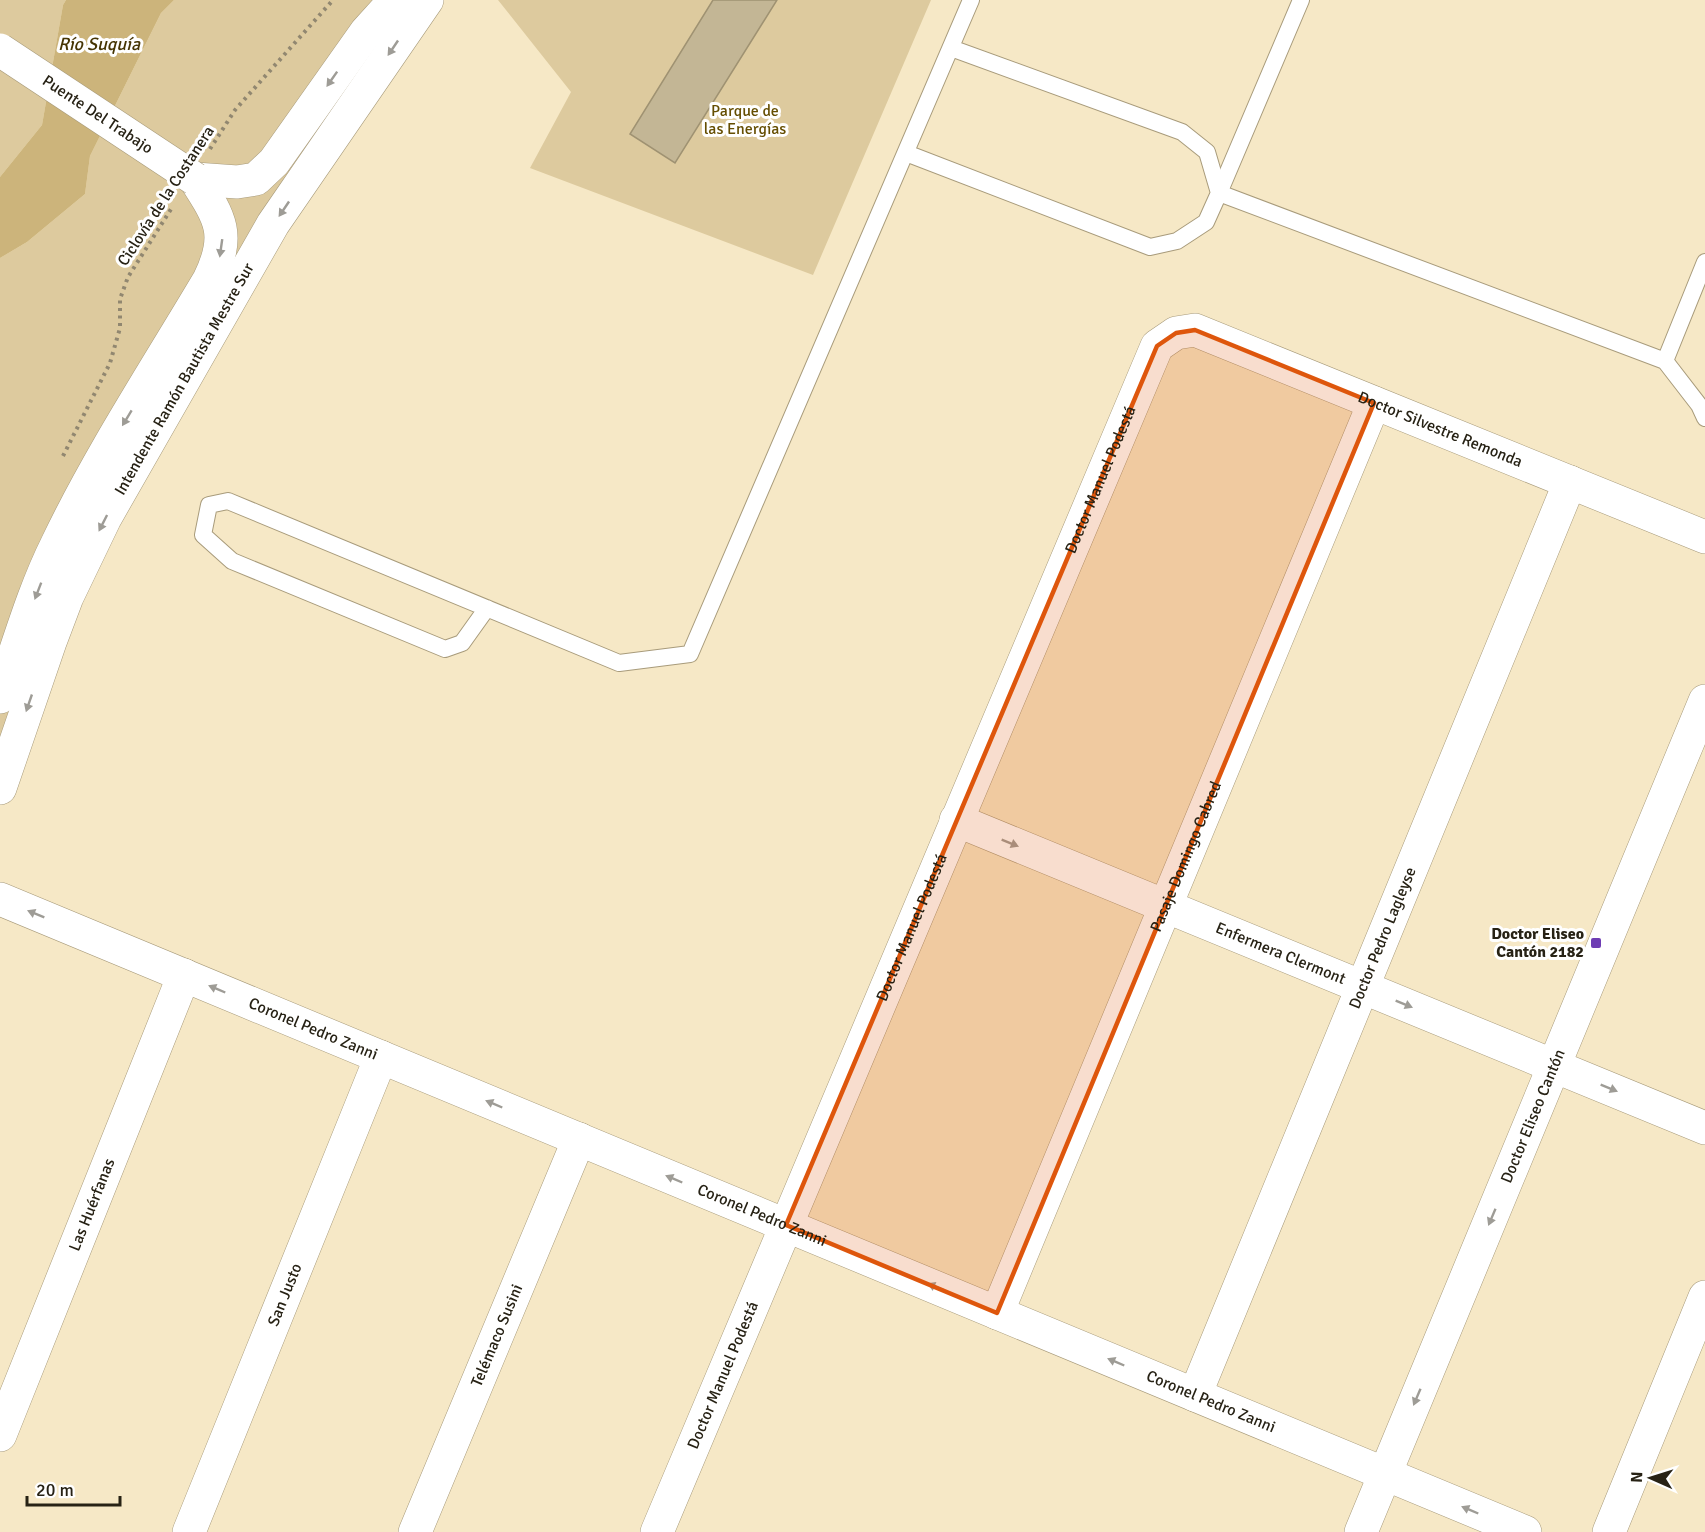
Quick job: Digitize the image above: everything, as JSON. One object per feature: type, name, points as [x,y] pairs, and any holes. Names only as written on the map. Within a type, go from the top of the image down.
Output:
[{"type":"street","points":[[0,697],[56,545],[219,259],[222,235],[199,181],[237,182],[256,179],[274,162],[366,32],[395,0]]},
{"type":"street","name":"Intendente Ramón Bautista Mestre Sur","points":[[0,788],[59,619],[105,518],[273,224],[427,0]]},
{"type":"street","name":"Puente Del Trabajo","points":[[0,50],[199,181]]},
{"type":"street","name":"Doctor Silvestre Remonda","points":[[1176,333],[1195,330],[1705,537]]},
{"type":"street","name":"Doctor Manuel Podestá","points":[[657,1532],[1157,346],[1176,333]]},
{"type":"street","name":"Pasaje Domingo Cabred","points":[[997,1313],[1374,403]]},
{"type":"street","name":"Doctor Pedro Lagleyse","points":[[1195,1395],[1570,482]]},
{"type":"street","name":"Doctor Eliseo Cantón","points":[[1361,1532],[1705,701]]},
{"type":"street","name":"Enfermera Clermont","points":[[956,820],[1705,1128]]},
{"type":"street","name":"Coronel Pedro Zanni","points":[[0,899],[1525,1532]]},
{"type":"street","name":"Las Huérfanas","points":[[0,1435],[184,975]]},
{"type":"street","name":"San Justo","points":[[189,1532],[381,1057]]},
{"type":"street","name":"Telémaco Susini","points":[[415,1532],[579,1139]]},
{"type":"street","points":[[1609,1532],[1705,1297]]},
{"type":"lane","points":[[487,608],[462,643],[445,649],[232,561],[203,535],[209,505],[228,501],[487,608],[619,663],[690,654],[971,0]]},
{"type":"lane","points":[[906,153],[1150,246],[1177,241],[1206,222],[1301,0]]},
{"type":"lane","points":[[951,48],[1182,132],[1207,152],[1219,193]]},
{"type":"lane","points":[[1219,193],[1665,361],[1703,404]]},
{"type":"lane","points":[[1665,361],[1705,262]]},
{"type":"path","name":"Ciclovía de la Costanera","points":[[62,459],[110,363],[120,327],[120,299],[128,277],[199,181],[235,110],[333,0]]},
{"type":"highlighted area","points":[[1195,330],[1374,403],[997,1313],[786,1225],[1157,346],[1176,333]]},
{"type":"green space","points":[[0,0],[66,0],[63,5],[42,125],[0,177]]},
{"type":"green space","points":[[174,0],[427,0],[105,518],[0,788],[0,258],[27,242],[85,194],[90,156],[161,13]]},
{"type":"green space","name":"Parque de las Energías","points":[[498,0],[931,0],[813,275],[530,168],[571,92]]},
{"type":"water","name":"Río Suquía","points":[[66,0],[174,0],[161,13],[90,156],[85,194],[27,242],[0,258],[0,177],[42,125],[63,5]]},
{"type":"building","points":[[713,0],[777,0],[675,163],[630,134]]},
{"type":"place","name":"Doctor Eliseo Cantón 2182","points":[[1596,943]]}]
